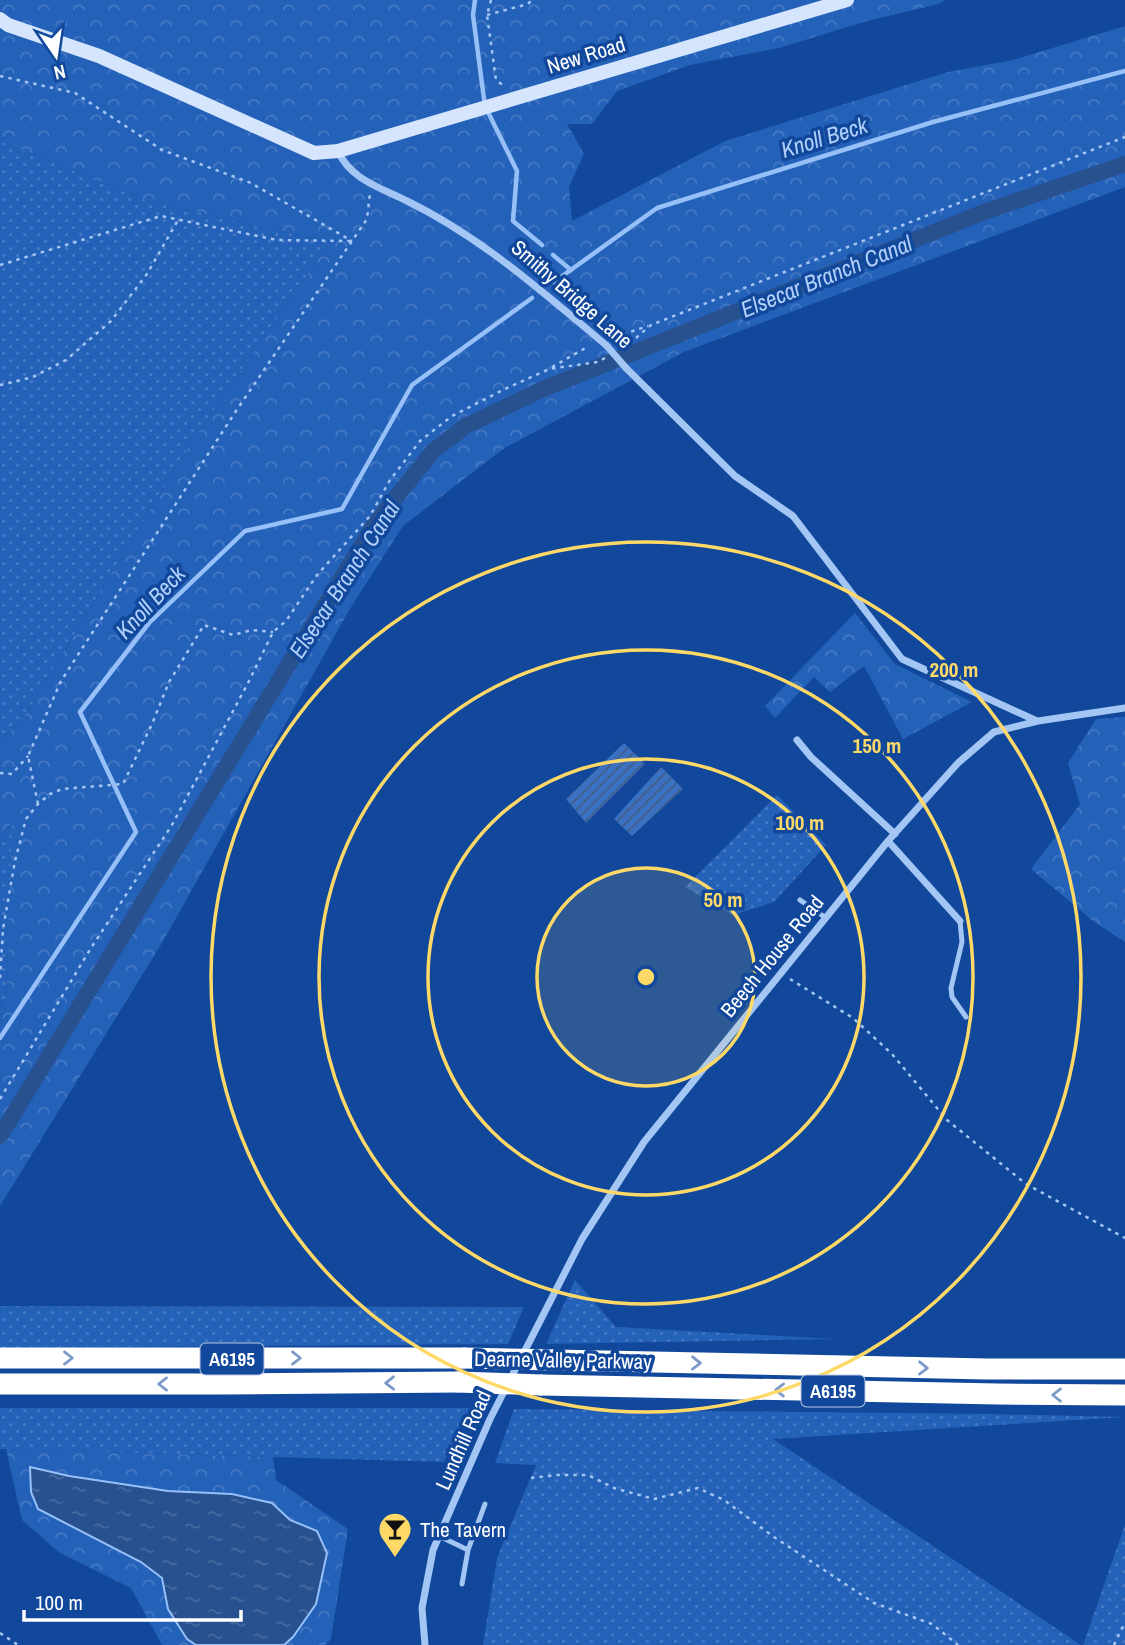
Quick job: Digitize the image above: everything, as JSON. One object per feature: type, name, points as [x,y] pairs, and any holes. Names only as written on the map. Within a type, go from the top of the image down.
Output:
[{"type":"highway","name":"Dearne Valley Parkway","points":[[0,1358],[464,1358],[987,1369],[1125,1369]]},
{"type":"highway","name":"Dearne Valley Parkway","points":[[0,1384],[458,1382],[1125,1395]]},
{"type":"main road","name":"New Road","points":[[338,151],[847,0]]},
{"type":"main road","points":[[0,19],[8,26],[99,56],[314,153],[338,151]]},
{"type":"street","name":"Smithy Bridge Lane","points":[[338,151],[355,174],[433,213],[486,249],[516,270],[607,346],[735,476],[793,516],[902,659],[1038,721]]},
{"type":"street","name":"Beech House Road","points":[[533,1335],[582,1239],[644,1142],[888,841],[958,763],[994,732],[1038,721],[1125,708]]},
{"type":"street","points":[[797,740],[811,757],[895,834]]},
{"type":"street","points":[[888,841],[960,921]]},
{"type":"street","name":"Lundhill Road","points":[[425,1645],[422,1608],[433,1550],[490,1419],[533,1335]]},
{"type":"lane","points":[[800,900],[826,918]]},
{"type":"lane","points":[[960,921],[962,942],[951,988],[952,997],[965,1017]]},
{"type":"lane","points":[[462,1584],[468,1550],[485,1504]]},
{"type":"lane","points":[[439,1536],[468,1550]]},
{"type":"path","points":[[491,0],[487,15],[496,80],[516,98]]},
{"type":"path","points":[[487,15],[528,4],[532,0]]},
{"type":"path","points":[[0,76],[75,93],[162,150],[251,183],[352,240]]},
{"type":"path","points":[[622,350],[651,325],[1125,137]]},
{"type":"path","points":[[0,773],[12,774],[28,756],[61,681],[236,411],[367,219],[371,183]]},
{"type":"path","points":[[0,265],[161,216],[278,240],[352,240]]},
{"type":"path","points":[[0,385],[33,377],[66,360],[111,321],[147,274],[178,220]]},
{"type":"path","points":[[0,1098],[91,948],[173,825],[273,632],[286,621],[317,575],[370,516],[390,480],[420,441],[452,416],[549,369],[597,362],[609,356]]},
{"type":"path","points":[[0,978],[3,929],[15,861],[26,819],[50,794],[62,789],[123,784],[169,682],[204,625],[233,635],[252,630],[273,632]]},
{"type":"path","points":[[28,756],[38,804]]},
{"type":"path","points":[[781,973],[853,1018],[892,1054],[947,1120],[1026,1184],[1125,1238]]},
{"type":"path","points":[[531,1478],[588,1475],[614,1488],[654,1499],[698,1488],[724,1500],[774,1537],[874,1603],[932,1625],[958,1645]]},
{"type":"path","points":[[1114,1645],[1125,1622]]},
{"type":"path","points":[[0,1633],[18,1645]]},
{"type":"green space","points":[[0,0],[945,0],[939,4],[867,21],[779,48],[690,65],[617,91],[592,124],[567,124],[584,154],[569,187],[572,221],[725,141],[948,72],[1013,60],[1125,26],[1125,187],[684,352],[503,449],[403,526],[351,607],[162,943],[0,1206],[0,1008],[6,998],[12,822],[0,839],[0,742],[26,713],[191,443],[330,242],[151,202],[0,141]]},
{"type":"green space","points":[[0,141],[151,202],[330,242],[191,443],[26,713],[0,742]]},
{"type":"green space","points":[[855,613],[895,664],[972,702],[903,739],[864,666],[830,692],[814,677],[775,718],[765,706]]},
{"type":"green space","points":[[1125,717],[1125,942],[1093,921],[1031,869],[1080,804],[1068,763],[1096,719]]},
{"type":"green space","points":[[777,795],[826,845],[774,902],[733,915],[685,887]]},
{"type":"green space","points":[[13,821],[6,999],[0,1007],[0,839]]},
{"type":"green space","points":[[575,1280],[616,1327],[835,1339],[546,1344]]},
{"type":"green space","points":[[0,1306],[524,1307],[508,1344],[0,1348]]},
{"type":"green space","points":[[0,1408],[472,1408],[444,1462],[0,1449]]},
{"type":"green space","points":[[514,1409],[1125,1417],[773,1439],[1081,1645],[483,1645],[497,1558],[536,1465],[495,1463]]},
{"type":"green space","points":[[6,1449],[273,1457],[276,1480],[348,1529],[331,1639],[325,1645],[284,1645],[293,1637],[317,1531],[290,1520],[272,1503],[232,1494],[168,1491],[30,1468],[162,1578],[168,1609],[187,1639],[196,1645],[162,1645],[131,1588],[60,1553],[22,1520]]},
{"type":"green space","points":[[1125,1525],[1125,1645],[1083,1645]]},
{"type":"water","points":[[30,1467],[69,1476],[168,1491],[232,1494],[272,1503],[290,1520],[317,1531],[327,1553],[316,1604],[293,1637],[284,1645],[196,1645],[187,1639],[168,1609],[162,1578],[141,1562],[38,1509],[31,1492]]},
{"type":"building","points":[[624,743],[645,764],[586,823],[566,799]]},
{"type":"building","points":[[661,767],[683,789],[632,836],[614,819]]},
{"type":"waterway","points":[[475,0],[473,15],[484,99],[517,171],[513,221],[542,245]]},
{"type":"waterway","name":"Knoll Beck","points":[[554,282],[657,208],[933,122],[1125,71]]},
{"type":"waterway","name":"Elsecar Branch Canal","points":[[0,1136],[374,525],[433,451],[466,426],[543,389],[984,212],[1125,164]]},
{"type":"waterway","points":[[553,255],[571,270]]},
{"type":"waterway","name":"Knoll Beck","points":[[0,1038],[136,832],[80,712],[149,623],[245,531],[342,509],[412,385],[532,298]]},
{"type":"place","name":"The Tavern","points":[[395,1559]]}]
